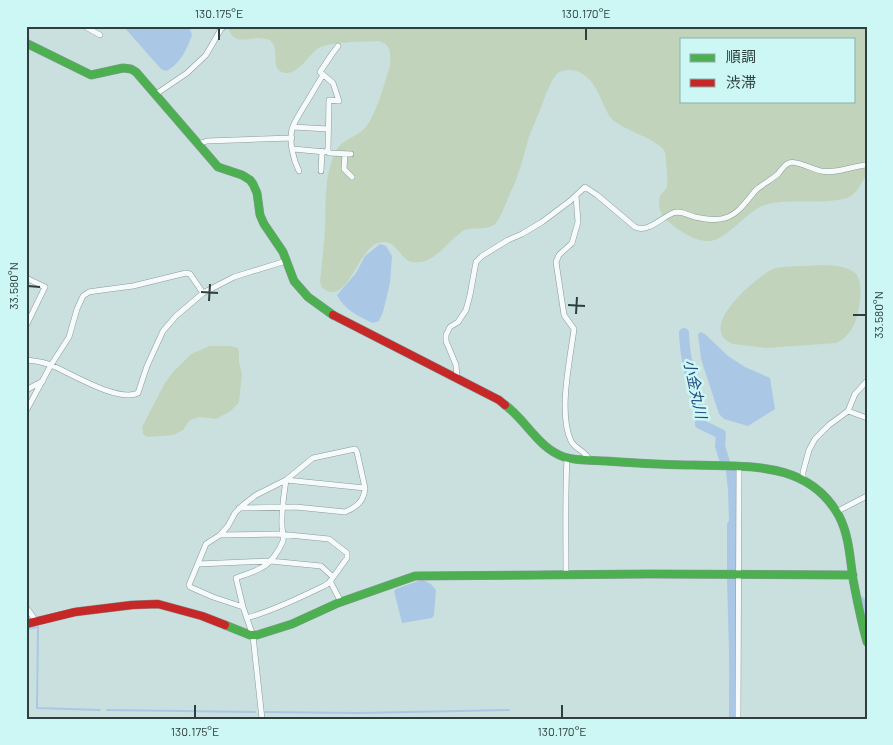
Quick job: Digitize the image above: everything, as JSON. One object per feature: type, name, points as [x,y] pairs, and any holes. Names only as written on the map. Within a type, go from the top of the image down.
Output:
[{"type":"street","points":[[84,26],[100,35]]},
{"type":"street","points":[[156,94],[187,73],[206,55],[225,26]]},
{"type":"street","points":[[26,43],[91,75],[123,68],[136,72],[218,167],[244,176],[255,186],[262,220],[283,251],[292,276],[298,288],[305,296],[331,314],[499,400],[513,411],[539,441],[558,455],[567,458],[589,460],[776,470],[803,480],[821,494],[843,524],[847,538],[857,604],[867,642]]},
{"type":"street","points":[[321,171],[328,129],[329,100],[339,101],[333,83],[320,72],[338,46]]},
{"type":"street","points":[[299,171],[295,164],[292,138],[293,127],[323,75]]},
{"type":"street","points":[[293,127],[328,129]]},
{"type":"street","points":[[198,144],[207,141],[292,138]]},
{"type":"street","points":[[293,149],[348,154],[344,169],[352,177]]},
{"type":"street","points":[[457,378],[456,365],[446,341],[446,335],[450,327],[458,322],[466,310],[476,262],[482,256],[508,240],[542,222],[585,187],[639,229],[674,212],[694,217],[725,218],[735,213],[756,190],[791,162],[824,172],[834,172],[867,165]]},
{"type":"street","points":[[576,196],[578,222],[572,243],[559,255],[556,262],[564,315],[574,329],[565,394],[566,422],[571,440],[575,446],[587,455],[589,460]]},
{"type":"street","points":[[26,360],[51,365],[109,391],[126,396],[136,394],[163,331],[176,316],[203,293],[234,277],[286,261]]},
{"type":"street","points":[[26,411],[51,365],[69,338],[81,299],[89,292],[133,286],[186,273],[190,274],[203,293]]},
{"type":"street","points":[[26,278],[45,287],[26,326]]},
{"type":"street","points":[[26,390],[43,380]]},
{"type":"street","points":[[803,480],[803,472],[809,450],[815,439],[829,425],[848,411],[855,394],[867,381]]},
{"type":"street","points":[[848,411],[867,418]]},
{"type":"street","points":[[239,508],[283,507],[345,512],[360,504],[365,494],[356,449],[313,458],[286,480],[256,494],[239,508],[220,535],[206,544],[189,584],[190,587],[243,607]]},
{"type":"street","points":[[566,576],[565,487],[567,458]]},
{"type":"street","points":[[738,719],[739,467]]},
{"type":"street","points":[[286,480],[365,488]]},
{"type":"street","points":[[262,719],[252,636],[236,578],[260,569],[270,561],[279,548],[284,535],[282,526],[286,480]]},
{"type":"street","points":[[836,512],[867,496]]},
{"type":"street","points":[[220,535],[284,535],[329,539],[347,553],[347,558],[332,579],[324,586],[285,604],[247,618]]},
{"type":"street","points":[[198,564],[270,561],[321,566],[332,579],[341,602]]},
{"type":"street","points":[[26,624],[75,612],[158,604],[202,616],[252,636],[265,634],[341,602],[415,576],[852,575]]},
{"type":"street","points":[[26,607],[36,621]]},
{"type":"green space","points":[[227,26],[867,26],[867,174],[857,190],[848,198],[770,204],[756,209],[723,236],[716,239],[704,241],[691,237],[667,220],[659,206],[659,198],[667,183],[665,152],[656,143],[612,119],[587,77],[577,71],[563,71],[556,75],[548,90],[529,137],[516,180],[496,223],[485,228],[464,230],[436,255],[425,261],[412,262],[389,243],[378,243],[371,247],[348,282],[335,292],[327,291],[322,287],[320,281],[325,235],[326,190],[331,162],[340,145],[364,129],[372,117],[390,66],[388,47],[386,44],[378,41],[346,42],[322,46],[296,70],[286,73],[278,69],[274,45],[270,40],[258,38],[239,40],[233,36]]},
{"type":"green space","points":[[827,265],[842,267],[849,269],[858,276],[861,290],[859,307],[853,327],[846,336],[836,343],[767,348],[733,344],[723,337],[721,327],[724,316],[741,293],[771,270],[781,267]]},
{"type":"green space","points":[[210,346],[238,348],[242,375],[239,402],[231,411],[216,419],[200,417],[190,420],[183,430],[174,435],[147,437],[143,434],[142,427],[165,383],[191,354]]},
{"type":"water","points":[[123,26],[189,26],[192,35],[179,61],[166,71],[161,69]]},
{"type":"water","points":[[380,244],[386,246],[392,256],[390,283],[383,312],[379,321],[373,323],[348,309],[337,295],[356,273],[365,256]]},
{"type":"water","points":[[701,332],[728,356],[745,367],[770,378],[775,409],[748,426],[724,419],[719,414],[701,359],[698,334]]},
{"type":"water","points":[[423,580],[431,584],[436,590],[434,615],[432,618],[402,623],[394,591]]},
{"type":"waterway","name":"小金丸川","points":[[684,333],[688,366],[701,419],[700,424],[721,434],[720,446],[725,462]]},
{"type":"waterway","name":"小金丸川","points":[[731,472],[734,522],[732,525],[732,569]]},
{"type":"waterway","name":"小金丸川","points":[[732,580],[734,719]]},
{"type":"waterway","points":[[860,601],[867,627]]},
{"type":"waterway","points":[[26,629],[38,627],[37,708],[100,710]]},
{"type":"waterway","points":[[107,710],[255,712]]},
{"type":"waterway","points":[[265,712],[358,713],[509,710]]},
{"type":"traffic: fast","points":[[26,43],[91,75],[123,68],[136,72],[218,167],[242,175],[250,180],[257,193],[260,215],[283,252],[294,281],[308,297],[333,315]]},
{"type":"traffic: fast","points":[[505,405],[539,441],[564,457],[579,460],[650,464],[755,467],[775,470],[811,485],[826,498],[842,523],[847,539],[867,642]]},
{"type":"traffic: fast","points":[[225,625],[250,635],[257,635],[292,624],[338,603],[415,576],[853,575]]},
{"type":"traffic: jam","points":[[333,315],[499,400],[505,405]]},
{"type":"traffic: jam","points":[[26,624],[75,612],[158,604],[202,616],[225,625]]}]
